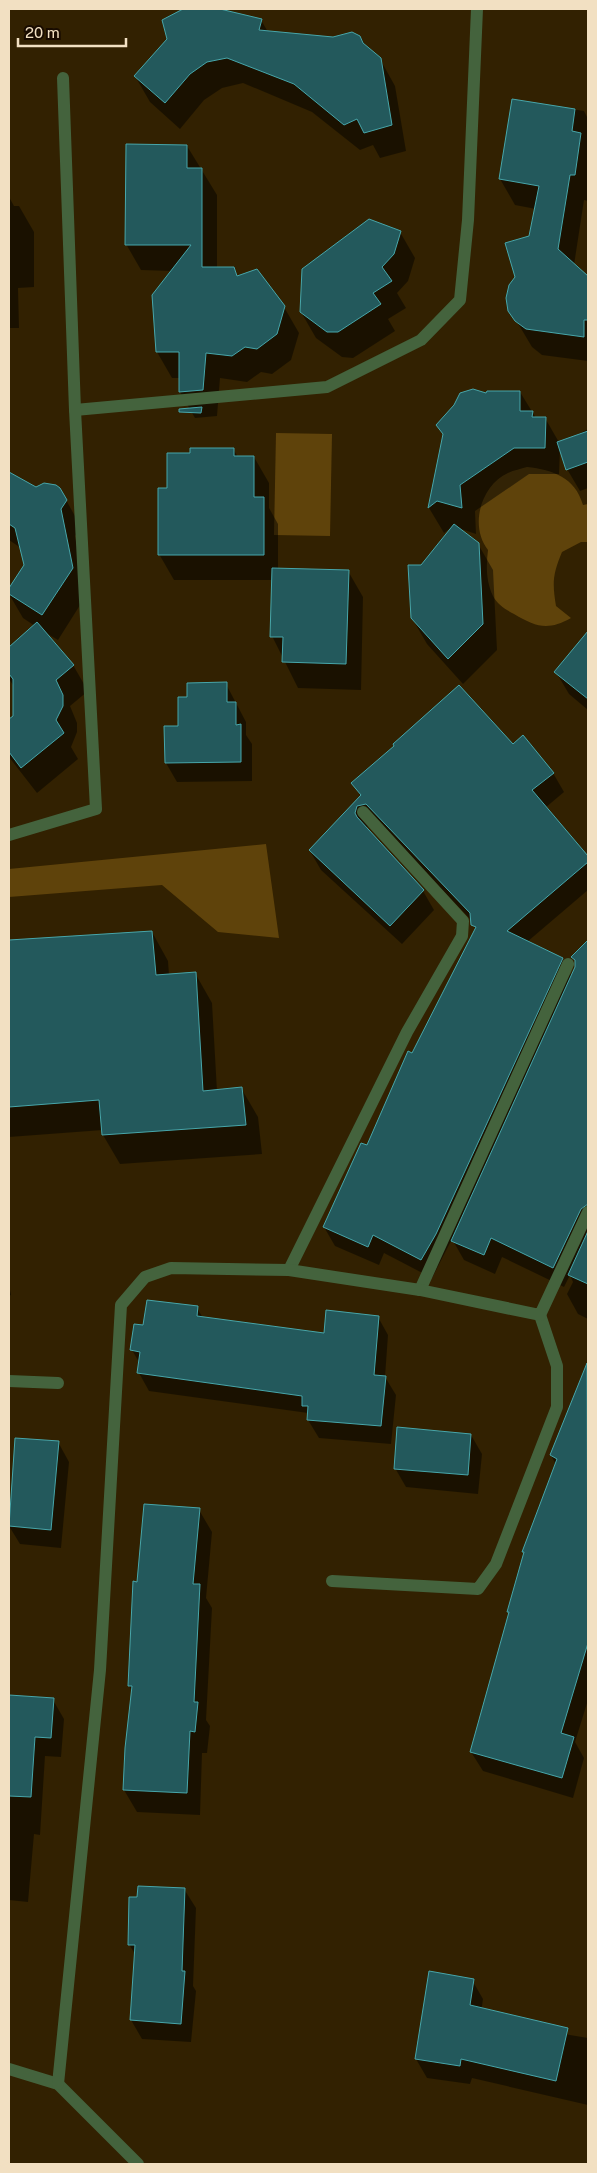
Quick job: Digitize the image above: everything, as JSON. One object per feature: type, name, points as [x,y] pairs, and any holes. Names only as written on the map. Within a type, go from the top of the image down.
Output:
[{"type":"street","points":[[75,410],[327,387],[421,340],[460,300],[468,220],[477,9]]},
{"type":"street","points":[[9,835],[96,809],[75,410],[63,78]]},
{"type":"street","points":[[288,1270],[407,1032],[462,936],[463,921],[363,812]]},
{"type":"street","points":[[420,1290],[568,964]]},
{"type":"street","points":[[332,1581],[478,1589],[496,1564],[557,1407],[557,1366],[540,1315],[588,1212]]},
{"type":"street","points":[[58,2084],[100,1670],[122,1305],[144,1277],[172,1268],[288,1270],[420,1290],[540,1315]]},
{"type":"street","points":[[9,1381],[58,1383]]},
{"type":"street","points":[[9,2069],[58,2084],[138,2164]]},
{"type":"shaded area","points":[[276,433],[332,434],[330,536],[274,535]]},
{"type":"shaded area","points":[[527,467],[546,470],[569,481],[575,488],[583,505],[588,504],[588,542],[581,542],[562,552],[554,578],[556,606],[571,618],[549,626],[529,622],[505,609],[495,599],[488,579],[488,550],[479,530],[481,507],[491,487],[508,473]]},
{"type":"shaded area","points":[[266,844],[279,938],[218,932],[162,885],[9,897],[9,869]]},
{"type":"building","points":[[183,9],[220,9],[262,19],[259,30],[333,37],[352,32],[360,36],[363,43],[381,58],[392,125],[364,133],[357,119],[344,125],[294,84],[227,58],[207,62],[190,74],[165,103],[134,76],[167,39],[162,20]]},
{"type":"building","points":[[512,99],[575,109],[572,131],[581,133],[575,175],[570,175],[558,249],[588,276],[588,320],[584,320],[584,337],[526,329],[515,321],[508,311],[506,298],[509,285],[515,277],[505,243],[529,236],[539,186],[499,179]]},
{"type":"building","points":[[126,144],[187,145],[187,168],[202,168],[202,267],[234,267],[237,276],[257,269],[285,306],[277,334],[257,349],[245,347],[232,356],[206,353],[203,390],[179,392],[179,352],[156,352],[152,295],[191,245],[125,245]]},
{"type":"building","points":[[369,219],[401,231],[394,254],[382,267],[392,281],[373,293],[381,304],[338,332],[327,332],[300,312],[302,269]]},
{"type":"building","points":[[473,389],[486,393],[487,391],[520,391],[520,411],[533,411],[532,417],[546,417],[545,448],[514,448],[460,485],[462,508],[437,501],[428,508],[443,434],[436,425],[454,405],[460,393]]},
{"type":"building","points":[[202,407],[201,413],[179,412],[179,409]]},
{"type":"building","points":[[588,431],[588,462],[566,470],[557,442]]},
{"type":"building","points":[[190,448],[234,448],[234,456],[254,456],[254,497],[264,497],[264,555],[158,555],[158,488],[167,488],[167,453],[190,453]]},
{"type":"building","points":[[9,472],[36,487],[44,483],[56,485],[67,500],[61,509],[73,568],[42,615],[9,594],[9,588],[24,565],[15,528],[9,524]]},
{"type":"building","points":[[454,524],[479,543],[483,624],[448,659],[411,618],[408,565],[421,565]]},
{"type":"building","points":[[272,568],[349,570],[346,664],[282,662],[283,637],[270,637]]},
{"type":"building","points":[[37,622],[74,665],[56,680],[63,695],[63,706],[56,720],[64,733],[21,768],[9,752],[9,719],[13,716],[13,679],[9,674],[9,647]]},
{"type":"building","points":[[588,631],[588,699],[554,672]]},
{"type":"building","points":[[227,682],[227,702],[236,702],[236,725],[241,724],[241,762],[165,763],[164,726],[178,726],[178,697],[187,697],[187,683]]},
{"type":"building","points":[[459,685],[513,744],[523,735],[554,773],[532,790],[588,856],[588,862],[507,931],[563,958],[436,1234],[421,1260],[373,1235],[368,1247],[323,1227],[361,1143],[367,1145],[408,1051],[412,1053],[476,927],[471,925],[470,913],[366,804],[357,806],[355,813],[357,817],[424,890],[390,926],[309,850],[361,795],[351,783]]},
{"type":"building","points":[[152,931],[156,975],[196,972],[203,1091],[242,1087],[246,1125],[102,1135],[99,1100],[9,1107],[9,940]]},
{"type":"building","points":[[588,940],[588,1204],[581,1209],[553,1268],[491,1238],[484,1255],[451,1241],[575,967],[575,960],[571,957]]},
{"type":"building","points":[[588,1231],[588,1284],[568,1275]]},
{"type":"building","points":[[147,1300],[198,1306],[197,1316],[324,1333],[326,1310],[379,1316],[374,1375],[386,1376],[381,1426],[307,1420],[308,1406],[302,1406],[302,1396],[137,1373],[140,1352],[130,1350],[134,1324],[143,1325]]},
{"type":"building","points":[[587,1363],[588,1643],[561,1733],[574,1737],[562,1778],[470,1752],[509,1612],[507,1612],[524,1552],[522,1552],[557,1459],[550,1455]]},
{"type":"building","points":[[397,1427],[471,1434],[468,1475],[394,1469]]},
{"type":"building","points":[[15,1438],[59,1441],[51,1530],[9,1526]]},
{"type":"building","points":[[144,1504],[200,1508],[193,1584],[200,1584],[194,1702],[198,1702],[195,1732],[190,1731],[187,1793],[123,1790],[125,1748],[132,1686],[128,1686],[133,1581],[137,1582]]},
{"type":"building","points":[[9,1695],[54,1698],[51,1738],[35,1737],[31,1797],[9,1796]]},
{"type":"building","points":[[138,1886],[185,1888],[182,1971],[185,1971],[181,2024],[130,2020],[135,1945],[128,1945],[129,1897],[137,1897]]},
{"type":"building","points":[[429,1971],[474,1979],[470,2005],[568,2028],[556,2081],[461,2059],[460,2066],[415,2059]]}]
